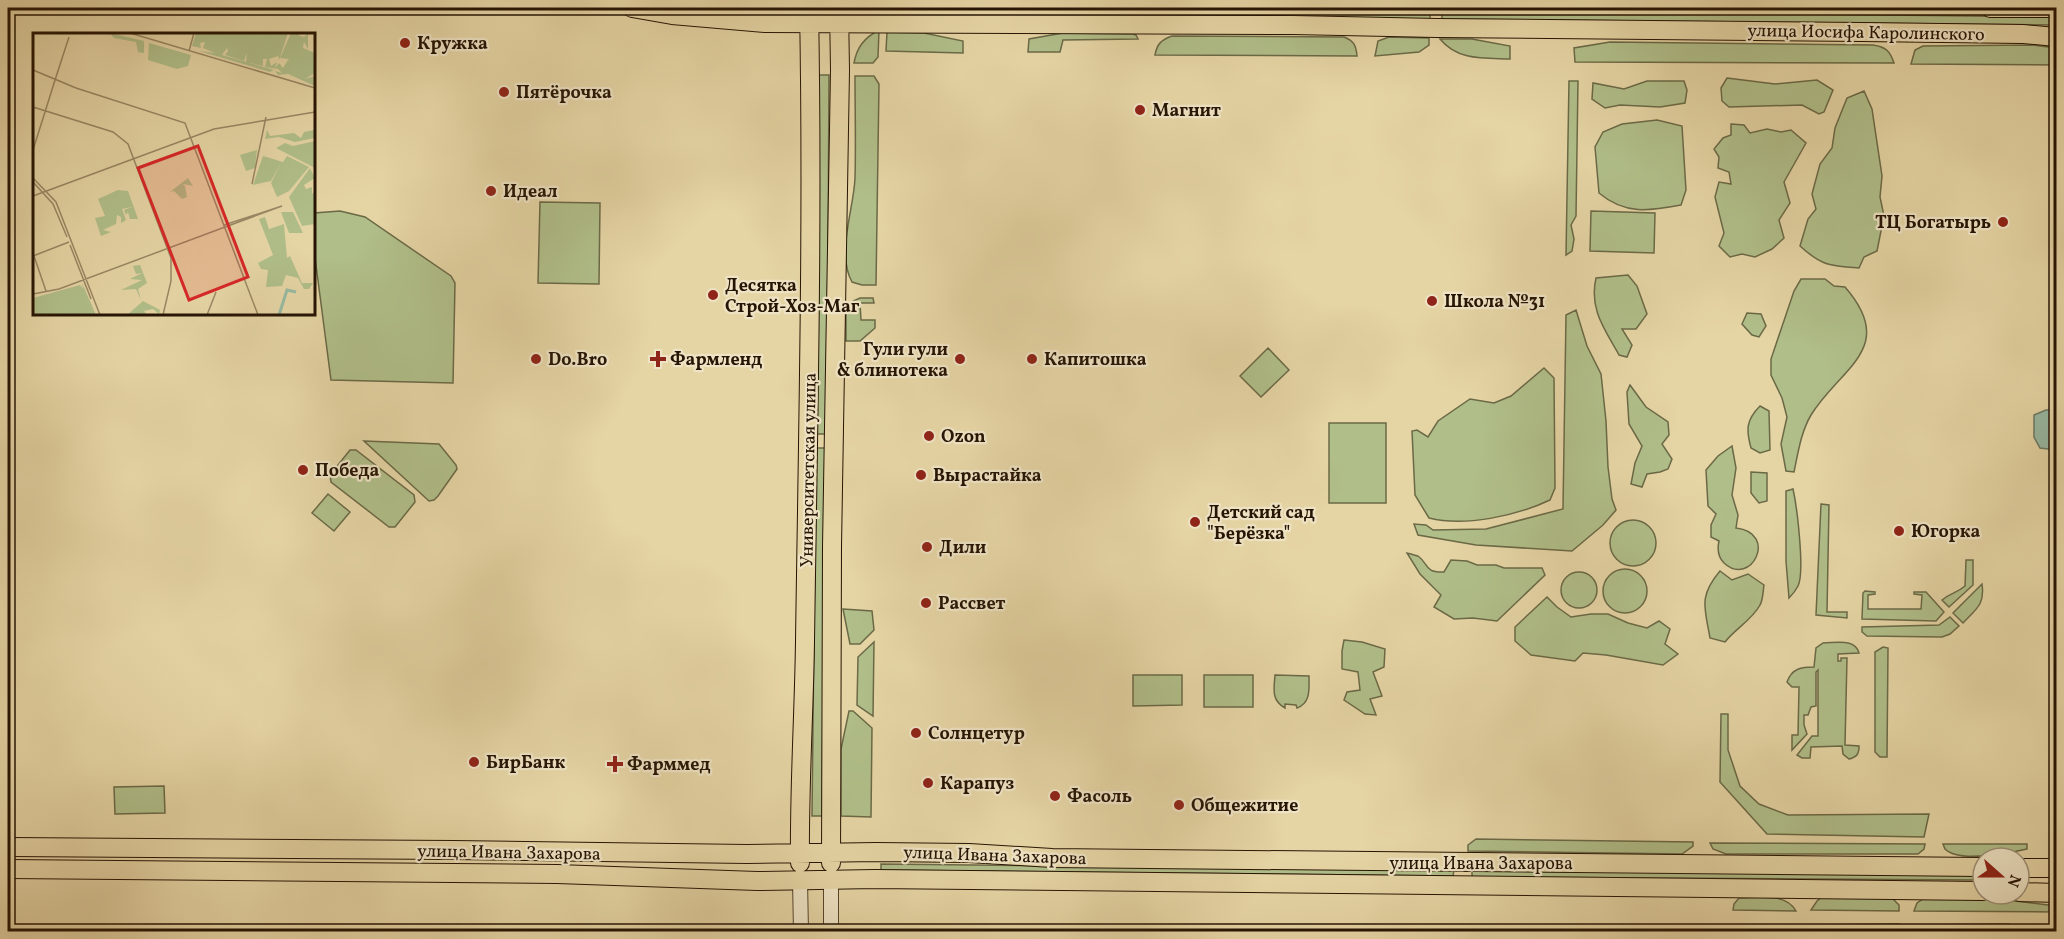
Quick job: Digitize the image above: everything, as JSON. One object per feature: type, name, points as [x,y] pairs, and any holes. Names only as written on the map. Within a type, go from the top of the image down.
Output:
[{"type":"main road","name":"улица Иосифа Каролинского","points":[[632,8],[672,15],[765,22],[809,15],[839,15],[2022,34],[2056,37]]},
{"type":"main road","name":"улица Иосифа Каролинского","points":[[1990,8],[2056,8]]},
{"type":"main road","name":"Университетская улица","points":[[800,880],[799,821],[805,653],[810,344],[809,15]]},
{"type":"main road","name":"Университетская улица","points":[[831,880],[832,571],[839,15]]},
{"type":"main road","name":"улица Ивана Захарова","points":[[8,848],[800,854],[969,853],[1052,858],[1971,867]]},
{"type":"main road","points":[[2031,868],[2056,868]]},
{"type":"main road","name":"улица Ивана Захарова","points":[[8,869],[557,874],[721,880],[875,879],[1463,884],[1971,891]]},
{"type":"main road","points":[[2031,892],[2056,893]]},
{"type":"street","name":"Университетская улица","points":[[800,880],[801,932]]},
{"type":"street","name":"Университетская улица","points":[[831,880],[831,932]]},
{"type":"shaded area","points":[[886,8],[1430,10],[1430,19],[886,12]]},
{"type":"shaded area","points":[[1442,10],[2056,17],[2056,25],[1442,19]]},
{"type":"shaded area","points":[[879,30],[878,57],[873,63],[854,63],[862,44]]},
{"type":"shaded area","points":[[887,32],[924,33],[963,41],[963,53],[886,51]]},
{"type":"shaded area","points":[[1063,33],[1132,34],[1138,39],[1063,40],[1060,52],[1028,52],[1029,39]]},
{"type":"shaded area","points":[[1172,36],[1344,37],[1354,44],[1357,56],[1155,55],[1160,43]]},
{"type":"shaded area","points":[[1389,37],[1429,38],[1429,45],[1419,52],[1375,56],[1378,41]]},
{"type":"shaded area","points":[[1440,39],[1472,39],[1510,46],[1510,59],[1463,55]]},
{"type":"shaded area","points":[[1610,42],[1873,45],[1887,50],[1894,63],[1575,62],[1574,48]]},
{"type":"shaded area","points":[[2033,45],[2056,48],[2056,65],[1911,64],[1915,50],[1923,46]]},
{"type":"shaded area","points":[[819,75],[829,75],[827,434],[817,434]]},
{"type":"shaded area","points":[[855,76],[874,76],[879,84],[876,285],[852,282],[847,270],[847,231],[855,178]]},
{"type":"shaded area","points":[[1727,78],[1775,84],[1817,80],[1833,90],[1824,112],[1819,114],[1802,105],[1729,107],[1722,101],[1721,88]]},
{"type":"shaded area","points":[[1569,81],[1578,81],[1576,216],[1571,225],[1574,239],[1572,251],[1566,255]]},
{"type":"shaded area","points":[[1647,81],[1684,81],[1687,90],[1685,103],[1660,107],[1620,105],[1605,108],[1592,99],[1593,83],[1624,89]]},
{"type":"shaded area","points":[[1864,91],[1872,109],[1882,176],[1880,197],[1884,216],[1877,251],[1864,257],[1859,268],[1827,264],[1814,258],[1800,246],[1808,219],[1816,209],[1812,194],[1820,164],[1832,148],[1835,128],[1847,98]]},
{"type":"shaded area","points":[[1657,120],[1682,126],[1686,190],[1681,205],[1638,210],[1618,205],[1599,193],[1595,147],[1603,132],[1622,124]]},
{"type":"shaded area","points":[[1731,124],[1744,125],[1750,133],[1767,129],[1781,132],[1791,130],[1806,143],[1784,182],[1790,203],[1779,220],[1784,238],[1772,249],[1755,257],[1742,254],[1730,257],[1719,246],[1724,233],[1715,197],[1719,182],[1731,184],[1729,172],[1718,168],[1719,157],[1714,149],[1723,138],[1731,135]]},
{"type":"shaded area","points":[[540,202],[600,203],[599,284],[538,283]]},
{"type":"shaded area","points":[[340,211],[365,217],[451,276],[455,283],[453,383],[331,380],[315,258],[315,213]]},
{"type":"shaded area","points":[[1591,211],[1655,213],[1654,253],[1590,251]]},
{"type":"shaded area","points":[[1628,275],[1637,286],[1647,314],[1636,329],[1622,329],[1632,345],[1627,357],[1619,355],[1603,327],[1596,309],[1594,289],[1596,278]]},
{"type":"shaded area","points":[[1801,279],[1825,279],[1834,286],[1845,287],[1860,308],[1866,326],[1865,342],[1859,356],[1811,415],[1800,443],[1794,472],[1786,471],[1781,444],[1787,417],[1782,398],[1771,375],[1771,359],[1794,291]]},
{"type":"shaded area","points":[[860,298],[873,298],[874,303],[860,303],[861,320],[875,320],[875,328],[860,341],[846,341],[846,312],[851,302]]},
{"type":"shaded area","points":[[1576,310],[1587,346],[1601,374],[1608,467],[1612,499],[1616,510],[1603,525],[1572,551],[1476,545],[1418,535],[1414,524],[1426,525],[1433,530],[1486,529],[1563,509],[1566,315]]},
{"type":"shaded area","points":[[1747,313],[1761,314],[1766,326],[1759,337],[1752,335],[1742,324]]},
{"type":"shaded area","points":[[1268,348],[1289,370],[1261,397],[1240,376]]},
{"type":"shaded area","points":[[1544,368],[1554,378],[1555,488],[1550,500],[1522,511],[1490,518],[1458,521],[1429,518],[1415,495],[1412,431],[1417,430],[1428,437],[1438,421],[1470,399],[1494,403],[1511,396]]},
{"type":"shaded area","points":[[1630,385],[1646,407],[1668,422],[1669,435],[1662,444],[1672,459],[1668,469],[1647,474],[1642,487],[1631,484],[1635,463],[1642,446],[1629,424],[1627,392]]},
{"type":"shaded area","points":[[1760,406],[1769,411],[1770,450],[1760,453],[1751,448],[1748,426]]},
{"type":"shaded area","points":[[2046,410],[2056,410],[2056,450],[2040,448],[2034,437],[2034,415]]},
{"type":"shaded area","points":[[1329,423],[1386,423],[1386,503],[1329,503]]},
{"type":"shaded area","points":[[364,441],[439,444],[457,469],[438,496],[429,501]]},
{"type":"shaded area","points":[[1732,446],[1736,468],[1732,495],[1738,515],[1736,528],[1749,532],[1756,539],[1758,548],[1751,564],[1743,569],[1734,569],[1720,558],[1719,541],[1711,537],[1711,525],[1716,514],[1708,506],[1706,470],[1718,456]]},
{"type":"shaded area","points":[[816,448],[825,448],[822,816],[812,816]]},
{"type":"shaded area","points":[[350,450],[356,450],[414,495],[415,502],[395,527],[389,527],[331,482],[330,475]]},
{"type":"shaded area","points":[[1751,472],[1767,473],[1767,501],[1759,503],[1751,493]]},
{"type":"shaded area","points":[[1793,489],[1801,567],[1798,586],[1789,598],[1786,561],[1786,491]]},
{"type":"shaded area","points":[[328,494],[350,512],[334,531],[312,513]]},
{"type":"shaded area","points":[[1821,504],[1829,505],[1827,612],[1847,612],[1847,618],[1816,615]]},
{"type":"shaded area","points":[[1633,520],[1649,527],[1656,543],[1649,559],[1633,566],[1617,559],[1610,543],[1617,527]]},
{"type":"shaded area","points":[[1407,553],[1418,556],[1430,569],[1438,572],[1444,572],[1451,560],[1504,568],[1542,568],[1545,575],[1497,621],[1473,618],[1454,619],[1434,607],[1441,595],[1420,574]]},
{"type":"shaded area","points":[[1966,560],[1973,560],[1973,585],[1949,607],[1942,600],[1965,586]]},
{"type":"shaded area","points":[[1625,569],[1641,575],[1647,591],[1641,607],[1625,613],[1609,607],[1603,591],[1609,575]]},
{"type":"shaded area","points":[[1720,571],[1732,580],[1748,574],[1764,585],[1762,601],[1757,610],[1725,642],[1710,638],[1705,610],[1708,588]]},
{"type":"shaded area","points":[[1579,572],[1592,577],[1597,590],[1592,603],[1579,608],[1566,603],[1561,590],[1566,577]]},
{"type":"shaded area","points":[[1982,584],[1981,602],[1963,623],[1953,613]]},
{"type":"shaded area","points":[[1865,591],[1875,592],[1875,594],[1868,595],[1868,609],[1921,609],[1922,595],[1914,594],[1914,592],[1926,592],[1944,612],[1936,621],[1862,619]]},
{"type":"shaded area","points":[[1547,597],[1571,617],[1608,614],[1647,628],[1659,621],[1670,629],[1665,644],[1678,654],[1663,665],[1583,653],[1575,661],[1531,655],[1515,641],[1515,627]]},
{"type":"shaded area","points":[[843,609],[872,611],[874,630],[860,644],[850,644]]},
{"type":"shaded area","points":[[1950,617],[1959,626],[1950,634],[1942,637],[1867,636],[1862,632],[1862,627],[1939,625]]},
{"type":"shaded area","points":[[1344,640],[1362,642],[1385,649],[1384,667],[1373,672],[1382,696],[1370,699],[1376,715],[1365,714],[1344,700],[1347,692],[1360,690],[1358,672],[1342,669]]},
{"type":"shaded area","points":[[874,642],[873,716],[857,705],[858,657]]},
{"type":"shaded area","points":[[1823,643],[1849,643],[1857,648],[1859,653],[1838,654],[1838,661],[1841,661],[1841,658],[1847,658],[1845,745],[1859,746],[1857,755],[1849,759],[1843,754],[1842,746],[1811,747],[1810,758],[1797,755],[1812,736],[1818,736],[1818,670],[1816,672],[1816,706],[1811,707],[1808,715],[1804,715],[1807,734],[1792,750],[1792,735],[1798,735],[1799,687],[1792,687],[1787,682],[1798,669],[1814,667],[1816,648]]},
{"type":"shaded area","points":[[1883,647],[1888,648],[1887,757],[1880,757],[1875,752],[1875,652]]},
{"type":"shaded area","points":[[1133,675],[1182,675],[1182,705],[1133,706]]},
{"type":"shaded area","points":[[1204,675],[1253,675],[1253,707],[1204,707]]},
{"type":"shaded area","points":[[1275,675],[1309,676],[1308,695],[1302,706],[1297,708],[1296,705],[1285,704],[1285,708],[1277,701],[1274,694]]},
{"type":"shaded area","points":[[849,711],[853,711],[872,728],[871,817],[841,816],[841,749]]},
{"type":"shaded area","points":[[1721,714],[1728,714],[1728,750],[1740,786],[1759,804],[1788,815],[1929,814],[1924,837],[1767,834],[1720,782]]},
{"type":"shaded area","points":[[164,786],[165,813],[115,814],[114,787]]},
{"type":"shaded area","points":[[1476,839],[1693,842],[1693,846],[1682,854],[1468,851],[1468,845]]},
{"type":"shaded area","points":[[1710,843],[1925,844],[1924,849],[1918,854],[1726,854],[1713,849]]},
{"type":"shaded area","points":[[1943,844],[2027,844],[2027,846],[1971,846],[1971,856],[1952,853],[1945,849]]},
{"type":"shaded area","points":[[881,864],[1454,870],[1453,876],[881,870]]},
{"type":"shaded area","points":[[1472,871],[1971,874],[1971,880],[1472,877]]},
{"type":"shaded area","points":[[1770,897],[1785,901],[1796,911],[1733,910],[1739,898]]},
{"type":"shaded area","points":[[1822,897],[1892,898],[1899,905],[1899,911],[1811,910]]},
{"type":"shaded area","points":[[1923,899],[1971,899],[1971,906],[2031,906],[2031,903],[2056,906],[2056,912],[1914,911],[1917,903]]},
{"type":"shaded area","points":[[1899,924],[1899,931],[1811,932],[1811,925]]},
{"type":"shaded area","points":[[2009,924],[2009,931],[1912,931],[1912,925]]},
{"type":"place","name":"Кружка","points":[[405,43]]},
{"type":"place","name":"Пятёрочка","points":[[504,92]]},
{"type":"place","name":"Магнит","points":[[1140,110]]},
{"type":"place","name":"Идеал","points":[[491,191]]},
{"type":"place","name":"ТЦ Богатырь","points":[[2003,222]]},
{"type":"place","name":"Десятка Строй-Хоз-Маг","points":[[713,295]]},
{"type":"place","name":"Школа №31","points":[[1432,301]]},
{"type":"place","name":"Do.Bro","points":[[536,359]]},
{"type":"place","name":"Фармленд","points":[[658,359]]},
{"type":"place","name":"Гули гули & блинотека","points":[[960,359]]},
{"type":"place","name":"Капитошка","points":[[1032,359]]},
{"type":"place","name":"Ozon","points":[[929,436]]},
{"type":"place","name":"Победа","points":[[303,470]]},
{"type":"place","name":"Вырастайка","points":[[921,475]]},
{"type":"place","name":"Детский сад \"Берёзка\"","points":[[1195,522]]},
{"type":"place","name":"Югорка","points":[[1899,531]]},
{"type":"place","name":"Дили","points":[[927,547]]},
{"type":"place","name":"Рассвет","points":[[926,603]]},
{"type":"place","name":"Солнцетур","points":[[916,733]]},
{"type":"place","name":"БирБанк","points":[[474,762]]},
{"type":"place","name":"Фарммед","points":[[615,764]]},
{"type":"place","name":"Карапуз","points":[[928,783]]},
{"type":"place","name":"Фасоль","points":[[1055,796]]},
{"type":"place","name":"Общежитие","points":[[1179,805]]}]
